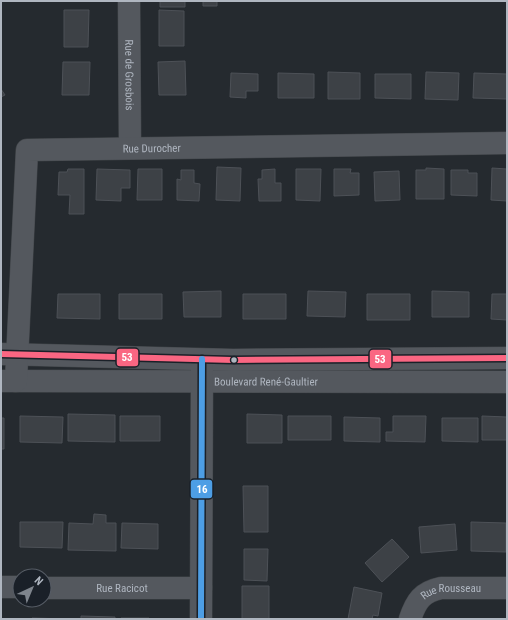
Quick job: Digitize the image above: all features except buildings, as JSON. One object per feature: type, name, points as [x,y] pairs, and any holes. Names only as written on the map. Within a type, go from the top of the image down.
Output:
[{"type":"street","name":"Rue de Grosbois","points":[[129,1],[130,148]]},
{"type":"street","name":"Rue Durocher","points":[[8,381],[9,354],[27,150],[507,143]]},
{"type":"street","name":"Boulevard René-Gaultier","points":[[9,354],[202,359],[507,358]]},
{"type":"street","points":[[201,619],[202,359]]},
{"type":"street","name":"Boulevard René-Gaultier","points":[[8,381],[507,382]]},
{"type":"street","points":[[1,587],[12,587]]},
{"type":"street","name":"Rue Racicot","points":[[52,588],[201,588]]},
{"type":"street","name":"Rue Rousseau","points":[[410,619],[414,607],[423,595],[432,590],[441,588],[507,588]]},
{"type":"transit line","name":"53","points":[[1,354],[233,360],[507,358]]},
{"type":"transit line","name":"16","points":[[201,619],[202,359]]}]
